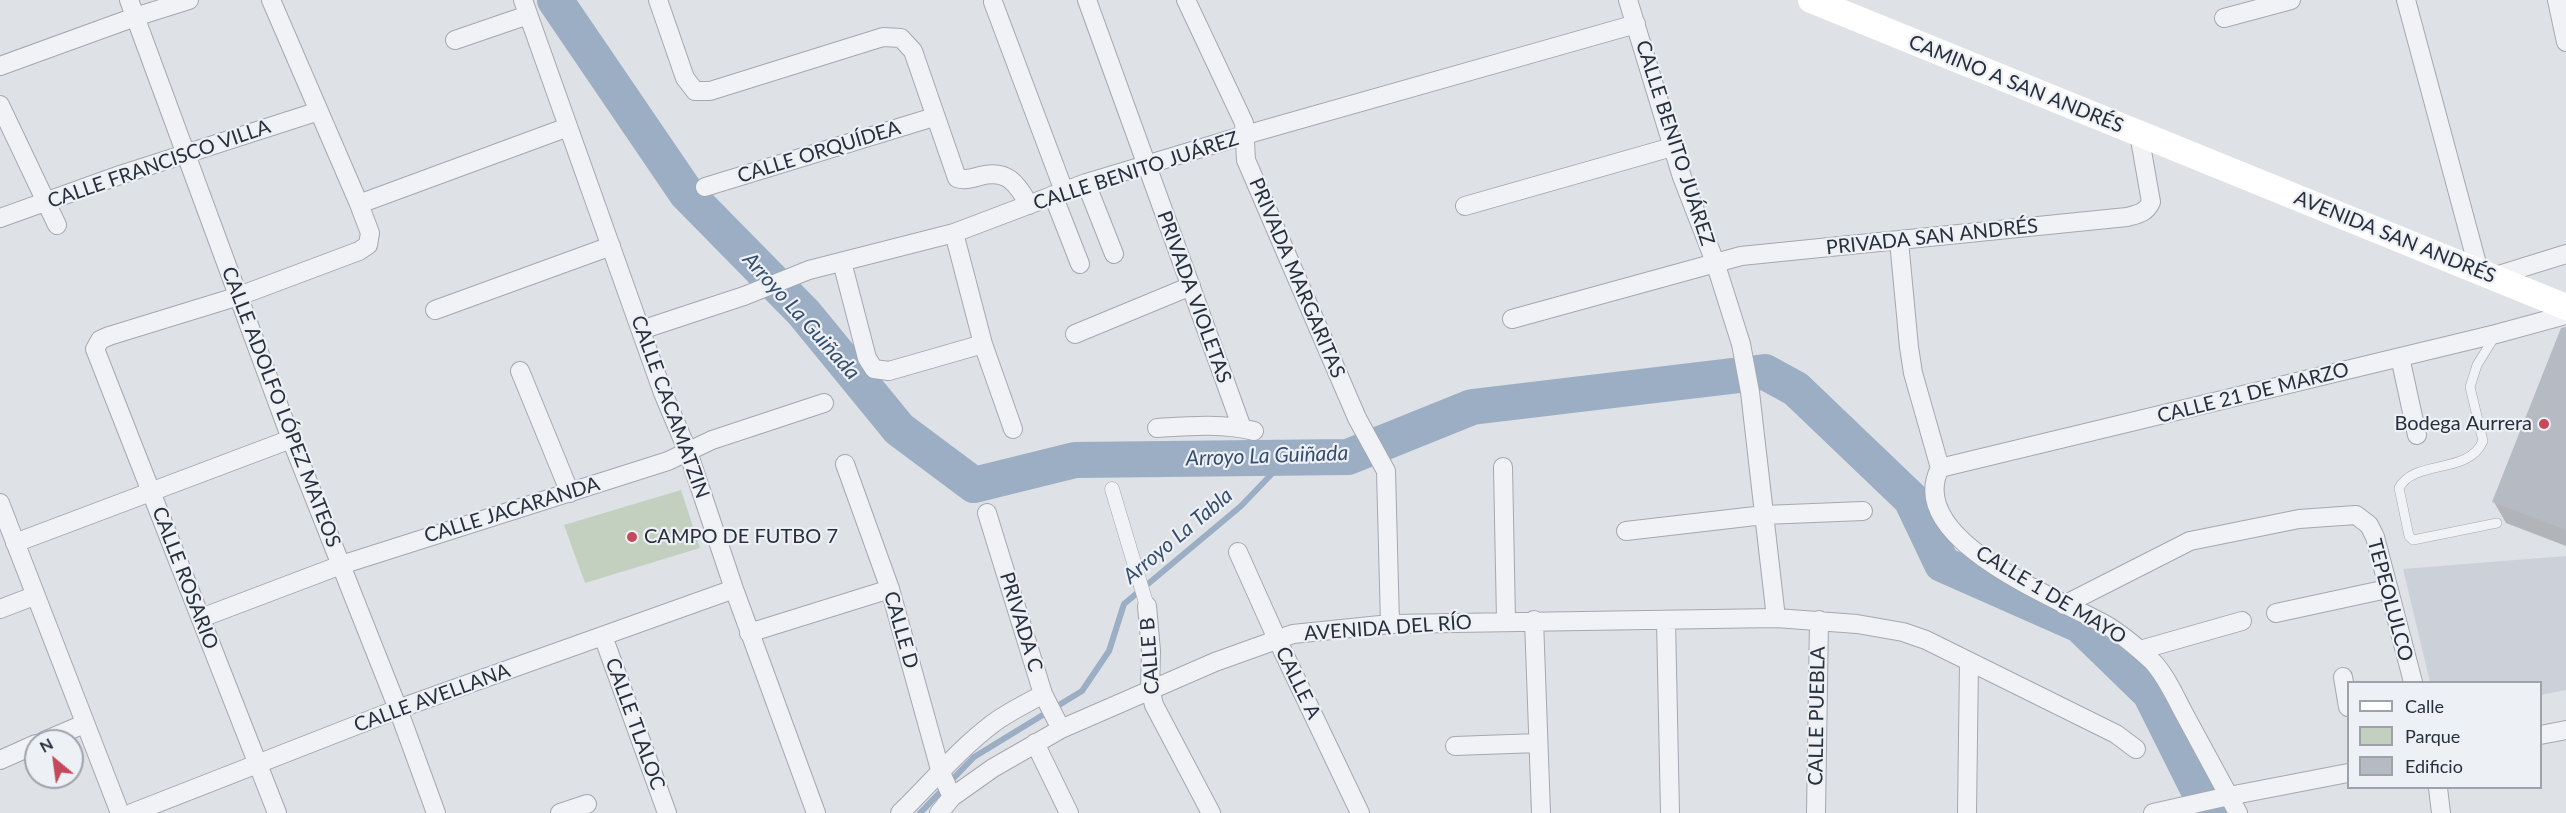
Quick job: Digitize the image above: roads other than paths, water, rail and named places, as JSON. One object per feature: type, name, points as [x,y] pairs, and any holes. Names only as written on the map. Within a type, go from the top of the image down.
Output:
[{"type":"main road","name":"CAMINO A SAN ANDRÉS","points":[[1810,0],[2223,166]]},
{"type":"main road","name":"AVENIDA SAN ANDRÉS","points":[[2223,166],[2566,307]]},
{"type":"street","points":[[0,66],[132,9],[189,0]]},
{"type":"street","points":[[239,296],[359,251],[368,245],[370,233],[271,0]]},
{"type":"street","name":"PRIVADA VIOLETAS","points":[[1087,0],[1191,286],[1248,430],[1194,426],[1157,428]]},
{"type":"street","name":"PRIVADA MARGARITAS","points":[[1186,0],[1244,123],[1246,160],[1359,423],[1386,471],[1390,624]]},
{"type":"street","name":"CALLE BENITO JUÁREZ","points":[[1628,0],[1672,147],[1715,262],[1745,359],[1764,515]]},
{"type":"street","points":[[2224,18],[2291,0]]},
{"type":"street","points":[[2406,0],[2486,274],[2566,254]]},
{"type":"street","points":[[2557,0],[2566,42]]},
{"type":"street","points":[[662,1],[685,78],[695,91],[710,91],[883,37],[901,39],[913,51],[957,178],[968,179],[993,173],[1003,175],[1015,184],[1029,205]]},
{"type":"street","points":[[993,2],[1080,264]]},
{"type":"street","points":[[455,40],[526,8]]},
{"type":"street","name":"CALLE CACAMATZIN","points":[[526,8],[663,393],[688,452],[749,633],[816,813]]},
{"type":"street","name":"CALLE ADOLFO LÓPEZ MATEOS","points":[[132,9],[291,439],[398,709],[436,813]]},
{"type":"street","name":"CALLE BENITO JUÁREZ","points":[[641,330],[760,289],[792,275],[954,233],[1086,183],[1245,135],[1636,24]]},
{"type":"street","points":[[0,105],[57,225]]},
{"type":"street","name":"CALLE FRANCISCO VILLA","points":[[0,219],[184,154],[319,111]]},
{"type":"street","name":"CALLE ORQUÍDEA","points":[[705,187],[934,117]]},
{"type":"street","points":[[359,204],[568,127]]},
{"type":"street","name":"PRIVADA SAN ANDRÉS","points":[[1512,319],[1741,256],[2127,217],[2148,209],[2151,202],[2139,134]]},
{"type":"street","points":[[1465,206],[1672,147]]},
{"type":"street","points":[[1086,183],[1114,254]]},
{"type":"street","points":[[954,233],[983,345],[1013,429]]},
{"type":"street","name":"CALLE 1 DE MAYO","points":[[1899,241],[1913,373],[1940,468],[1935,477],[1934,490],[1937,505],[1952,532],[1999,568],[2064,605],[2108,626],[2140,650],[2155,665],[2170,687],[2222,797],[2238,813]]},
{"type":"street","points":[[435,310],[611,246]]},
{"type":"street","points":[[842,262],[867,358],[874,369],[889,371],[983,345]]},
{"type":"street","points":[[1075,334],[1191,286]]},
{"type":"street","name":"CALLE ROSARIO","points":[[239,296],[109,336],[96,344],[95,355],[151,491],[277,813]]},
{"type":"street","name":"CALLE 21 DE MARZO","points":[[1940,468],[2496,334],[2566,315]]},
{"type":"street","points":[[2400,357],[2417,435]]},
{"type":"street","points":[[520,371],[570,493]]},
{"type":"street","name":"CALLE JACARANDA","points":[[201,618],[341,565],[668,461],[712,440],[824,404]]},
{"type":"street","points":[[15,543],[291,439]]},
{"type":"street","name":"CALLE D","points":[[845,464],[890,589],[946,785]]},
{"type":"street","points":[[1503,467],[1506,621]]},
{"type":"street","name":"CALLE B","points":[[1112,489],[1147,606],[1151,651],[1150,689],[1154,705],[1211,813]]},
{"type":"street","points":[[0,503],[34,596],[120,813]]},
{"type":"street","points":[[1626,531],[1764,515],[1863,511]]},
{"type":"street","name":"PRIVADA C","points":[[987,513],[1044,697],[1058,723]]},
{"type":"street","points":[[1764,515],[1776,618]]},
{"type":"street","name":"TEPEOLULCO","points":[[2064,605],[2190,541],[2299,519],[2356,515],[2364,519],[2375,537],[2413,681]]},
{"type":"street","name":"CALLE A","points":[[1238,552],[1276,639],[1360,813]]},
{"type":"street","name":"CALLE AVELLANA","points":[[132,813],[398,709],[734,589]]},
{"type":"street","points":[[749,633],[890,589]]},
{"type":"street","points":[[2276,614],[2387,589]]},
{"type":"street","points":[[0,609],[34,596]]},
{"type":"street","name":"AVENIDA DEL RÍO","points":[[939,813],[946,785],[993,768],[1035,743],[1058,723],[1276,639],[1313,631],[1390,624],[1776,618],[1857,624],[1903,632],[1926,640],[2116,734],[2136,748]]},
{"type":"street","points":[[1666,620],[1670,813]]},
{"type":"street","name":"CALLE PUEBLA","points":[[1816,813],[1819,620]]},
{"type":"street","points":[[1534,621],[1541,813]]},
{"type":"street","points":[[2140,650],[2242,621]]},
{"type":"street","name":"CALLE TLALOC","points":[[603,636],[667,813]]},
{"type":"street","points":[[1967,813],[1970,663]]},
{"type":"street","points":[[2343,677],[2347,697]]},
{"type":"street","points":[[900,813],[946,785],[954,756],[993,723],[1044,697]]},
{"type":"street","points":[[72,729],[84,724]]},
{"type":"street","points":[[2542,735],[2566,730]]},
{"type":"street","points":[[1035,743],[1069,813]]},
{"type":"street","points":[[1455,746],[1538,743]]},
{"type":"street","points":[[0,760],[24,749]]},
{"type":"street","points":[[2153,813],[2222,797],[2347,773]]},
{"type":"street","points":[[2438,789],[2441,813]]},
{"type":"street","points":[[560,813],[587,804]]},
{"type":"lane","points":[[2496,334],[2477,365],[2470,387],[2483,441],[2480,448],[2470,458],[2409,477],[2398,488],[2409,536],[2413,540],[2497,523]]},
{"type":"waterway","name":"Arroyo La Guiñada","points":[[555,0],[687,194],[804,313],[899,429],[974,485],[1075,460],[1348,457],[1472,407],[1765,372],[1796,389],[1911,499],[1942,564],[2080,625],[2150,693],[2210,813]]},
{"type":"waterway","name":"Arroyo La Tabla","points":[[920,813],[974,757],[1082,691],[1109,651],[1124,604],[1241,506],[1288,457]]},
{"type":"place","name":"Bodega Aurrera","points":[[2544,424]]},
{"type":"place","name":"CAMPO DE FUTBO 7","points":[[632,537]]}]
